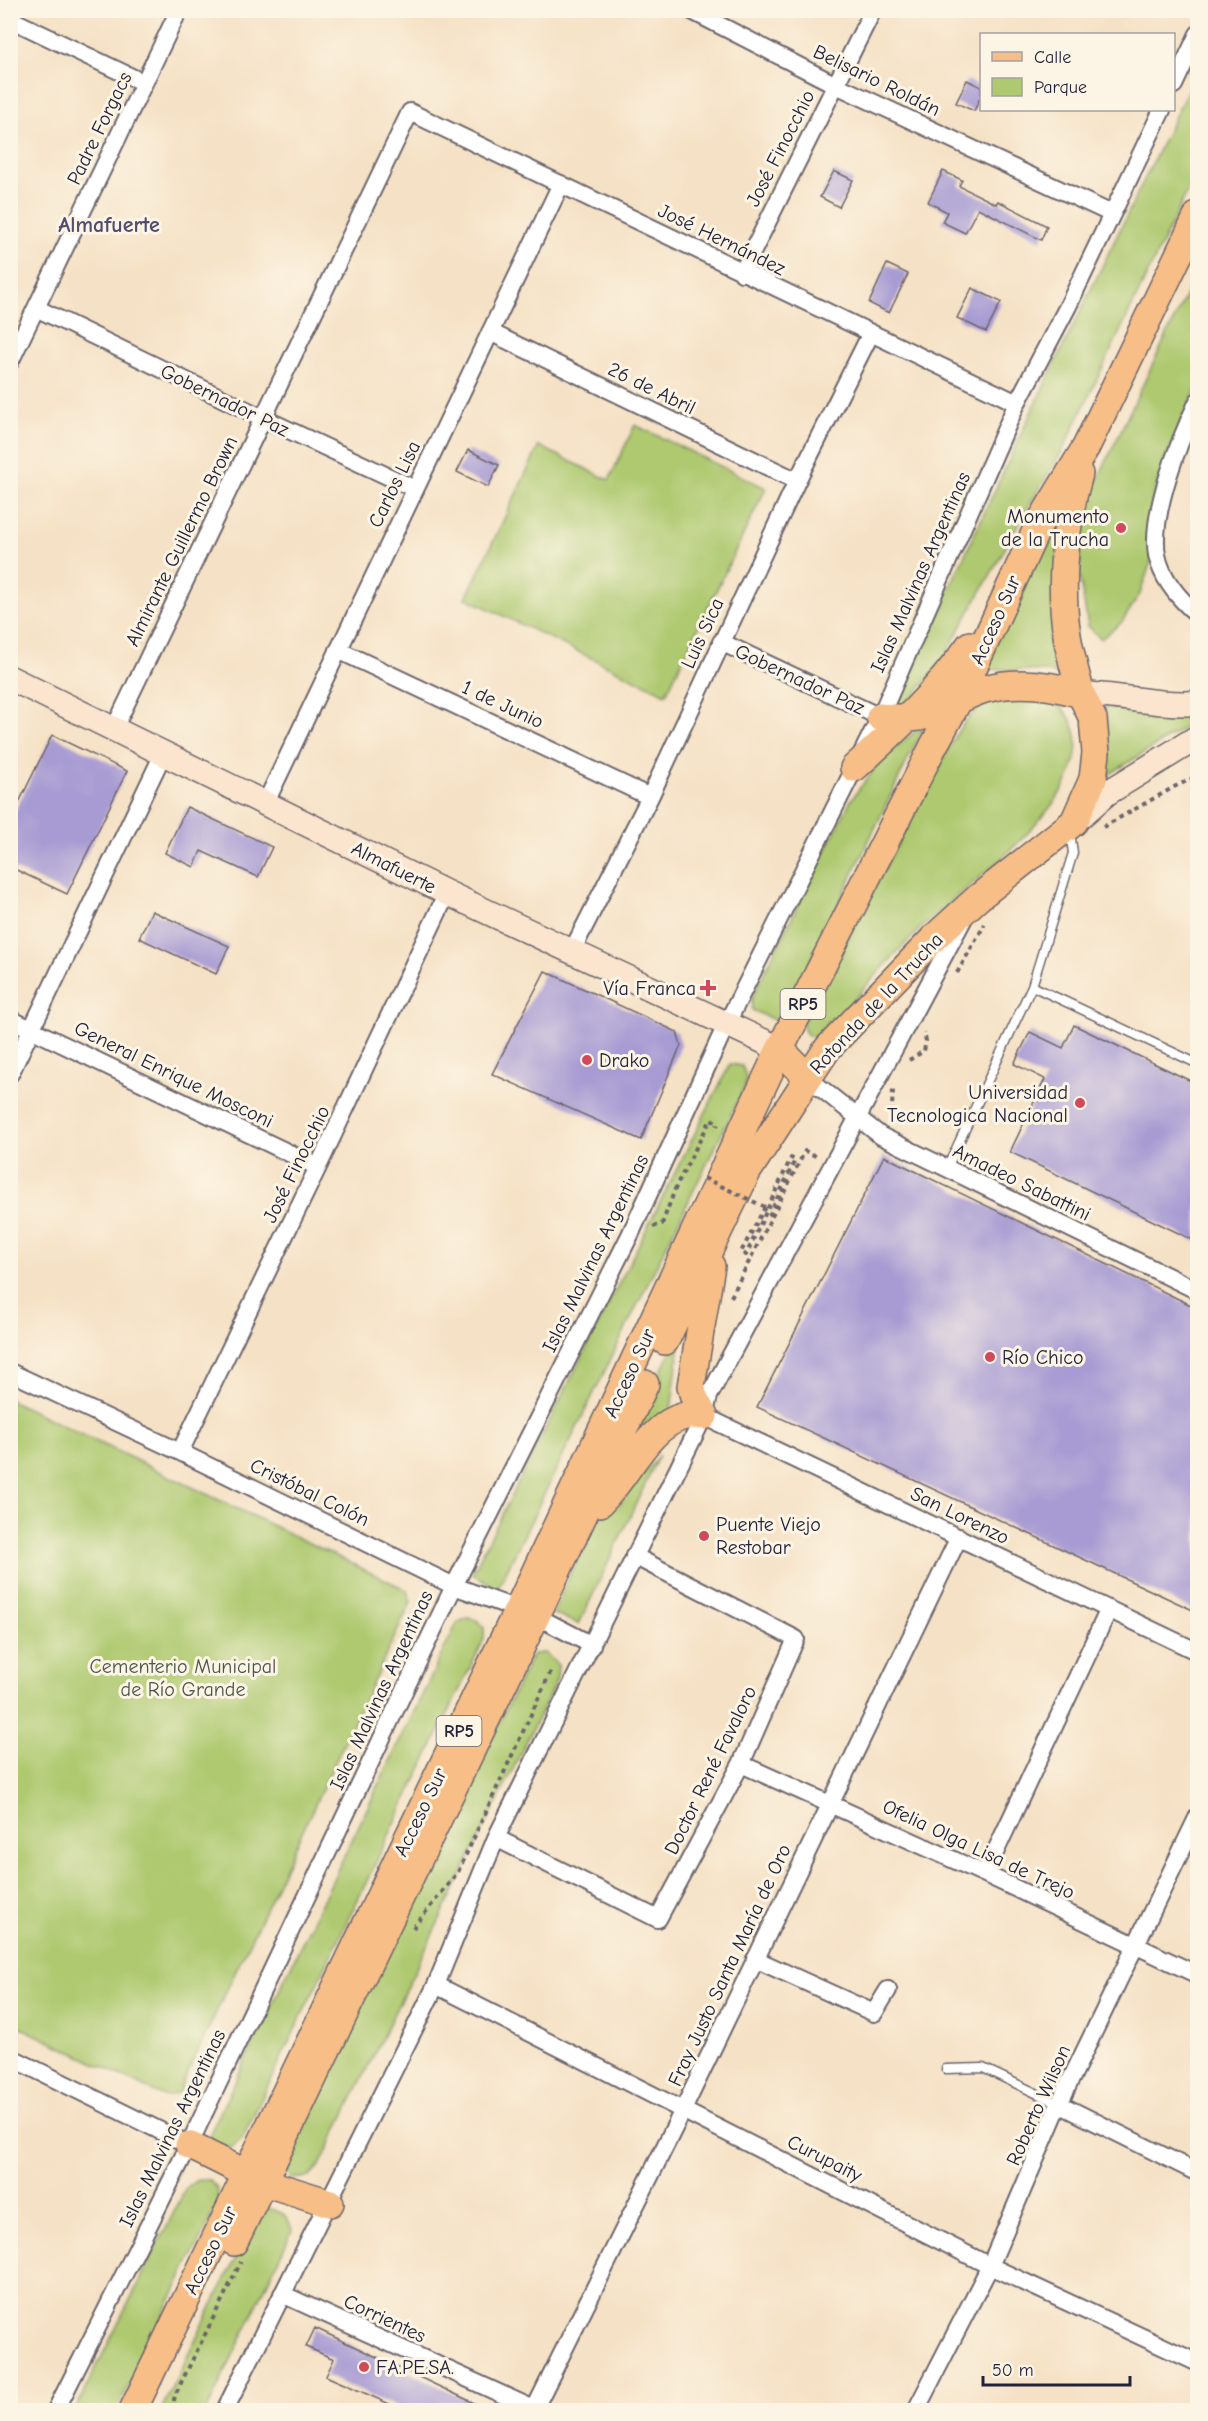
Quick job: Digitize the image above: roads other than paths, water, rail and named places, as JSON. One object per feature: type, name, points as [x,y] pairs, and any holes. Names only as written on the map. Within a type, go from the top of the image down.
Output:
[{"type":"main road","name":"Acceso Sur","points":[[958,701],[1040,524],[1086,447],[1197,215]]},
{"type":"main road","name":"Acceso Sur","points":[[1081,694],[1067,635],[1064,598],[1069,516],[1086,447]]},
{"type":"main road","points":[[854,768],[947,678],[1007,592]]},
{"type":"main road","points":[[880,717],[907,719],[928,715],[984,689],[1027,684],[1048,686],[1081,694]]},
{"type":"main road","name":"Rotonda de la Trucha","points":[[958,701],[780,1049],[808,1078],[836,1040],[922,950],[983,908],[1072,831],[1093,779],[1096,753],[1093,719],[1081,694]]},
{"type":"main road","name":"Acceso Sur","points":[[133,2410],[254,2178],[527,1612],[780,1049]]},
{"type":"main road","name":"Acceso Sur","points":[[527,1612],[582,1520],[747,1172],[808,1078]]},
{"type":"main road","points":[[704,1416],[694,1398],[691,1386],[710,1273],[711,1247]]},
{"type":"main road","points":[[582,1520],[613,1491],[642,1449],[657,1433],[686,1415],[704,1416]]},
{"type":"main road","points":[[189,2145],[254,2178],[330,2203]]},
{"type":"main road","name":"Acceso Sur","points":[[152,2410],[254,2178]]},
{"type":"street","name":"Padre Forgacs","points":[[12,355],[179,10]]},
{"type":"street","name":"José Finocchio","points":[[742,273],[873,10]]},
{"type":"street","name":"Belisario Roldán","points":[[693,11],[836,85],[1112,214]]},
{"type":"street","points":[[10,19],[144,83]]},
{"type":"street","points":[[1175,81],[1197,34]]},
{"type":"street","name":"Islas Malvinas Argentinas","points":[[56,2410],[189,2145],[454,1586],[630,1235],[726,1025],[880,717],[1017,403],[1068,306],[1162,111]]},
{"type":"street","name":"José Hernández","points":[[410,112],[1017,403]]},
{"type":"street","name":"Almirante Guillermo Brown","points":[[114,729],[410,112]]},
{"type":"street","name":"Carlos Lisa","points":[[266,802],[561,184]]},
{"type":"street","name":"Gobernador Paz","points":[[36,308],[415,489]]},
{"type":"street","name":"26 de Abril","points":[[490,332],[797,481]]},
{"type":"street","name":"Luis Sica","points":[[572,951],[650,797],[797,481],[871,333]]},
{"type":"street","points":[[1197,401],[1174,459],[1157,526],[1157,555],[1167,583],[1197,615]]},
{"type":"street","name":"Gobernador Paz","points":[[721,642],[880,717]]},
{"type":"street","name":"1 de Junio","points":[[338,650],[650,797]]},
{"type":"street","name":"Almafuerte","points":[[10,678],[447,893],[780,1049]]},
{"type":"street","points":[[1081,694],[1177,705],[1197,703]]},
{"type":"street","name":"RP5","points":[[1072,831],[1107,793],[1197,737]]},
{"type":"street","points":[[10,1074],[163,754]]},
{"type":"street","name":"José Finocchio","points":[[180,1452],[447,893]]},
{"type":"street","points":[[225,2410],[330,2203],[436,1984],[496,1839],[704,1416],[709,1396],[961,923],[983,908]]},
{"type":"street","name":"General Enrique Mosconi","points":[[10,1019],[318,1167]]},
{"type":"street","name":"Amadeo Sabattini","points":[[808,1078],[881,1136],[1197,1291]]},
{"type":"street","name":"Cristóbal Colón","points":[[10,1371],[454,1586],[527,1612],[592,1645]]},
{"type":"street","name":"San Lorenzo","points":[[704,1416],[1197,1652]]},
{"type":"street","name":"Fray Justo Santa María de Oro","points":[[535,2410],[683,2110],[959,1537]]},
{"type":"street","name":"Doctor René Favaloro","points":[[496,1839],[658,1919],[741,1764],[796,1639],[634,1556]]},
{"type":"street","points":[[985,1874],[1109,1609]]},
{"type":"street","name":"Ofelia Olga Lisa de Trejo","points":[[741,1764],[985,1874],[1197,1975]]},
{"type":"street","name":"Roberto Wilson","points":[[916,2410],[990,2266],[1059,2104],[1197,1816]]},
{"type":"street","points":[[755,1959],[874,2013],[888,1990]]},
{"type":"street","name":"Curupaity","points":[[436,1984],[990,2266],[1197,2363]]},
{"type":"street","points":[[10,2057],[189,2145]]},
{"type":"street","points":[[1059,2104],[1197,2173]]},
{"type":"street","name":"Corrientes","points":[[282,2294],[535,2410]]},
{"type":"lane","points":[[946,1169],[1032,986],[1073,853],[1072,831]]},
{"type":"lane","points":[[1032,986],[1197,1064]]},
{"type":"lane","points":[[946,2069],[983,2068],[1059,2104]]},
{"type":"place","name":"Monumento de la Trucha","points":[[1121,528]]},
{"type":"place","name":"Vía Franca","points":[[708,988]]},
{"type":"place","name":"Drako","points":[[587,1060]]},
{"type":"place","name":"Universidad Tecnologica Nacional","points":[[1080,1103]]},
{"type":"place","name":"Río Chico","points":[[990,1357]]},
{"type":"place","name":"Puente Viejo Restobar","points":[[704,1536]]},
{"type":"place","name":"FA.PE.SA.","points":[[364,2367]]},
{"type":"district","name":"Almafuerte","points":[[109,224]]},
{"type":"park label","name":"Cementerio Municipal de Río Grande","points":[[183,1678]]}]
